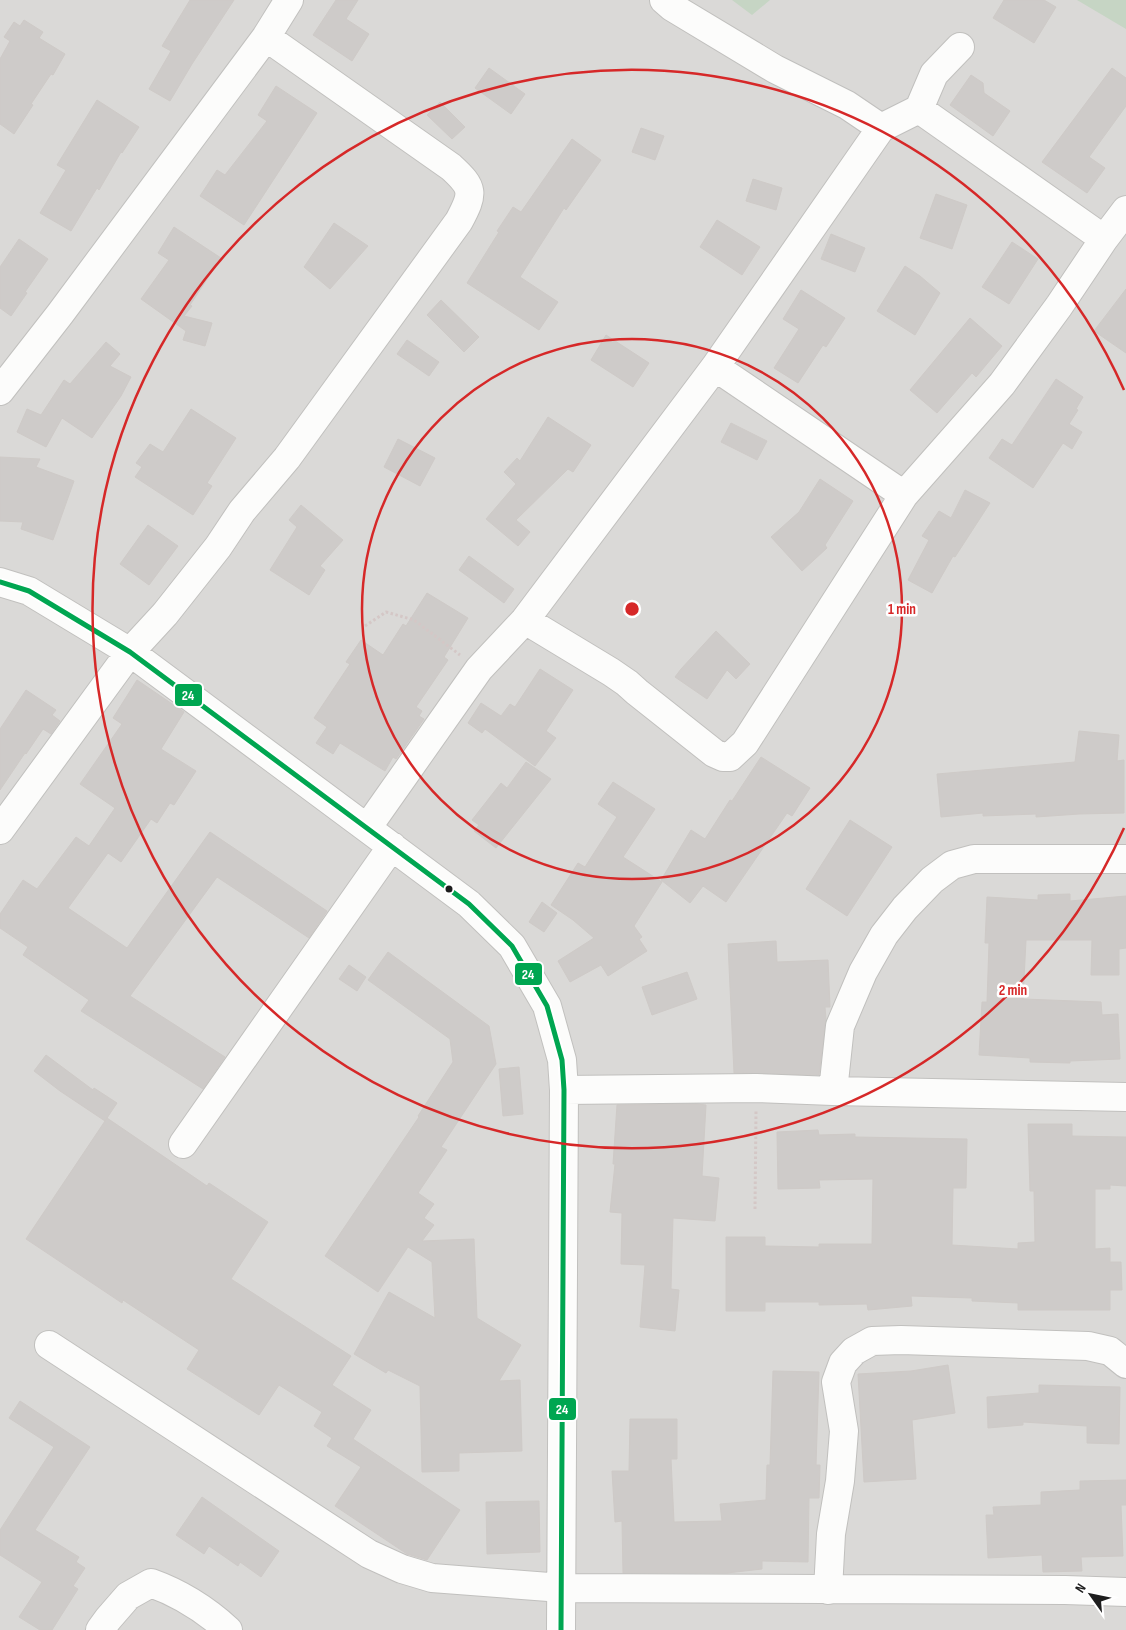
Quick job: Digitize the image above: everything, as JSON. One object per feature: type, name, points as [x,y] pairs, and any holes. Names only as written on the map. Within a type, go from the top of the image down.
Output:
[{"type":"street","points":[[0,391],[60,314],[266,37],[289,0]]},
{"type":"street","points":[[664,0],[672,7],[774,70],[838,100],[881,128]]},
{"type":"street","points":[[0,830],[130,652],[165,614],[218,547],[242,511],[287,458],[459,220],[467,206],[470,193],[466,182],[451,167],[266,37]]},
{"type":"street","points":[[367,828],[479,669],[525,620],[715,367],[881,128],[919,109],[934,74],[960,46]]},
{"type":"street","points":[[919,109],[1104,239]]},
{"type":"street","points":[[525,620],[611,672],[714,753],[722,757],[730,757],[745,743],[904,495],[1002,384],[1126,210]]},
{"type":"street","points":[[715,367],[904,495]]},
{"type":"street","points":[[0,582],[29,590],[130,652],[469,904],[512,946],[547,1006],[562,1060],[564,1090],[562,1630]]},
{"type":"street","points":[[183,1144],[392,846]]},
{"type":"street","points":[[833,1091],[840,1026],[863,972],[884,934],[905,908],[932,880],[952,865],[974,859],[1126,860]]},
{"type":"street","points":[[564,1090],[756,1088],[1126,1096]]},
{"type":"street","points":[[828,1590],[831,1534],[840,1481],[844,1431],[836,1382],[843,1363],[854,1351],[872,1341],[901,1340],[1088,1346],[1110,1351],[1126,1364]]},
{"type":"street","points":[[49,1345],[353,1544],[377,1558],[402,1569],[432,1578],[562,1588],[1065,1590],[1126,1592]]},
{"type":"street","points":[[100,1630],[128,1596],[151,1583],[172,1590],[228,1630]]},
{"type":"path","points":[[365,626],[386,612],[414,620],[479,669]]},
{"type":"path","points":[[755,1209],[756,1088]]},
{"type":"shaded area","points":[[0,0],[1126,0],[1126,1630],[0,1630]]},
{"type":"green space","points":[[732,0],[770,0],[752,15]]},
{"type":"green space","points":[[1077,0],[1126,0],[1126,29]]},
{"type":"building","points":[[190,0],[234,0],[170,101],[149,89],[171,51],[162,46]]},
{"type":"building","points":[[336,0],[358,0],[346,19],[369,34],[352,61],[313,35]]},
{"type":"building","points":[[1004,0],[1044,0],[1056,7],[1034,43],[993,18]]},
{"type":"building","points":[[24,20],[43,32],[39,38],[65,54],[53,75],[51,74],[31,104],[33,105],[14,134],[0,124],[0,59],[10,41],[4,37],[14,22],[20,26]]},
{"type":"building","points":[[489,68],[525,94],[511,114],[475,88]]},
{"type":"building","points":[[1112,68],[1126,78],[1126,106],[1089,157],[1105,168],[1087,193],[1042,162]]},
{"type":"building","points":[[971,75],[983,83],[984,93],[1010,111],[993,136],[950,105]]},
{"type":"building","points":[[276,86],[317,113],[244,225],[200,196],[217,170],[225,175],[267,121],[258,115]]},
{"type":"building","points":[[97,100],[139,127],[121,152],[99,190],[97,188],[71,231],[40,213],[66,170],[57,165]]},
{"type":"building","points":[[440,102],[465,127],[452,139],[427,115]]},
{"type":"building","points":[[641,128],[664,136],[655,160],[632,152]]},
{"type":"building","points":[[572,139],[601,160],[566,210],[564,208],[520,277],[558,302],[539,330],[467,283],[513,207],[521,212]]},
{"type":"building","points":[[753,179],[782,188],[776,210],[746,201]]},
{"type":"building","points":[[936,194],[967,205],[952,249],[920,238]]},
{"type":"building","points":[[717,220],[760,247],[742,275],[700,247]]},
{"type":"building","points":[[334,223],[368,246],[330,289],[304,267]]},
{"type":"building","points":[[174,227],[221,258],[184,316],[212,323],[205,346],[183,340],[186,331],[141,299],[169,260],[158,253]]},
{"type":"building","points":[[831,234],[865,248],[855,272],[821,259]]},
{"type":"building","points":[[19,239],[48,259],[11,316],[0,308],[0,267]]},
{"type":"building","points":[[1012,242],[1038,259],[1009,304],[982,287]]},
{"type":"building","points":[[905,266],[940,293],[915,335],[877,311]]},
{"type":"building","points":[[1126,289],[1126,353],[1094,331]]},
{"type":"building","points":[[801,290],[845,318],[826,347],[823,345],[798,383],[774,368],[799,329],[783,319]]},
{"type":"building","points":[[441,300],[479,337],[464,352],[427,315]]},
{"type":"building","points":[[970,318],[1002,346],[976,377],[972,373],[937,413],[910,390]]},
{"type":"building","points":[[606,335],[649,363],[633,387],[591,360]]},
{"type":"building","points":[[407,340],[439,362],[429,376],[397,354]]},
{"type":"building","points":[[106,342],[120,354],[110,366],[131,377],[121,396],[92,438],[62,418],[46,447],[17,432],[27,409],[41,415],[64,380],[70,384]]},
{"type":"building","points":[[1056,379],[1083,397],[1076,409],[1078,410],[1069,424],[1082,432],[1072,449],[1063,443],[1033,488],[989,458],[1002,439],[1012,445]]},
{"type":"building","points":[[191,409],[236,438],[207,483],[212,486],[193,515],[135,477],[142,467],[136,463],[150,444],[163,452]]},
{"type":"building","points":[[548,417],[591,445],[573,472],[568,469],[516,520],[530,532],[518,546],[486,519],[516,484],[504,472],[517,458],[520,461]]},
{"type":"building","points":[[731,423],[767,441],[757,460],[721,442]]},
{"type":"building","points":[[398,439],[435,458],[420,486],[384,467]]},
{"type":"building","points":[[0,457],[40,459],[36,467],[74,481],[53,540],[21,529],[23,522],[0,521]]},
{"type":"building","points":[[820,479],[853,501],[825,545],[827,548],[802,571],[771,537],[799,512]]},
{"type":"building","points":[[965,490],[990,503],[955,557],[953,556],[932,593],[908,580],[929,540],[922,536],[939,511],[951,518]]},
{"type":"building","points":[[301,505],[343,540],[320,566],[325,570],[309,595],[270,570],[297,527],[289,520]]},
{"type":"building","points":[[148,525],[178,546],[149,585],[120,564]]},
{"type":"building","points":[[469,556],[514,589],[504,603],[459,570]]},
{"type":"building","points":[[427,593],[468,618],[444,657],[448,660],[416,707],[422,711],[419,716],[424,719],[396,759],[393,757],[385,771],[340,743],[333,754],[316,743],[327,727],[314,718],[350,664],[346,662],[361,640],[383,655],[403,624],[406,626]]},
{"type":"building","points":[[716,631],[750,664],[736,679],[727,670],[707,699],[675,677]]},
{"type":"building","points":[[540,669],[573,690],[546,731],[556,738],[535,766],[485,729],[482,733],[468,723],[481,703],[501,716],[510,704],[515,707]]},
{"type":"building","points":[[137,680],[184,712],[161,749],[196,771],[174,805],[170,803],[157,823],[151,819],[121,862],[108,853],[68,908],[127,948],[210,832],[327,911],[309,938],[217,877],[130,996],[225,1057],[203,1089],[81,1011],[89,1000],[23,955],[28,947],[0,928],[0,914],[23,880],[37,889],[76,837],[89,846],[115,808],[80,784],[122,724],[113,718]]},
{"type":"building","points":[[26,690],[56,710],[52,715],[60,721],[51,734],[43,729],[0,790],[0,729]]},
{"type":"building","points":[[1079,731],[1119,735],[1117,761],[1124,760],[1124,813],[1036,817],[1036,814],[983,816],[983,813],[941,817],[937,774],[1075,762]]},
{"type":"building","points":[[761,757],[810,788],[792,816],[787,813],[726,902],[703,886],[690,903],[661,880],[691,830],[705,839]]},
{"type":"building","points":[[526,762],[551,779],[496,848],[474,831],[479,825],[472,820],[501,783],[507,788]]},
{"type":"building","points":[[613,782],[655,809],[623,857],[662,882],[634,926],[642,937],[639,939],[647,951],[608,976],[601,965],[570,982],[558,961],[594,938],[551,905],[578,863],[585,867],[617,817],[598,804]]},
{"type":"building","points":[[850,820],[892,847],[847,916],[806,889]]},
{"type":"building","points":[[1070,894],[1070,901],[1126,896],[1126,948],[1119,949],[1119,975],[1091,975],[1092,940],[1026,940],[1023,999],[1101,1002],[1102,1015],[1118,1014],[1120,1059],[1070,1061],[1070,1063],[1030,1062],[1030,1058],[979,1055],[982,1002],[987,1002],[989,943],[985,943],[987,897],[1038,900],[1038,895]]},
{"type":"building","points":[[542,902],[557,913],[544,932],[529,922]]},
{"type":"building","points":[[776,941],[777,962],[828,960],[830,1007],[825,1007],[826,1019],[819,1075],[734,1073],[728,944]]},
{"type":"building","points":[[388,952],[489,1026],[496,1064],[441,1147],[447,1150],[418,1193],[434,1204],[424,1218],[434,1225],[422,1241],[474,1239],[477,1318],[521,1345],[499,1381],[520,1380],[522,1451],[459,1453],[459,1471],[422,1472],[420,1386],[388,1370],[386,1373],[354,1354],[389,1292],[435,1318],[432,1262],[408,1247],[378,1292],[325,1256],[419,1117],[453,1062],[450,1039],[368,980]]},
{"type":"building","points":[[349,965],[366,977],[357,991],[339,979]]},
{"type":"building","points":[[687,972],[697,999],[652,1015],[642,987]]},
{"type":"building","points":[[46,1055],[93,1090],[94,1088],[117,1103],[105,1121],[34,1071]]},
{"type":"building","points":[[519,1067],[523,1114],[503,1116],[499,1069]]},
{"type":"building","points":[[617,1105],[706,1105],[702,1176],[719,1178],[715,1221],[673,1218],[671,1289],[679,1290],[675,1331],[640,1327],[645,1265],[621,1264],[622,1213],[610,1212],[615,1164],[613,1164]]},
{"type":"building","points":[[107,1118],[207,1186],[209,1183],[268,1222],[231,1279],[351,1356],[332,1385],[371,1410],[353,1439],[460,1510],[427,1560],[407,1554],[335,1506],[361,1467],[327,1446],[332,1438],[314,1426],[322,1412],[279,1385],[259,1415],[187,1369],[199,1350],[123,1300],[122,1303],[26,1239]]},
{"type":"building","points":[[1028,1124],[1072,1124],[1072,1136],[1126,1137],[1126,1186],[1110,1185],[1110,1189],[1095,1189],[1095,1249],[1110,1248],[1110,1262],[1121,1262],[1122,1290],[1110,1290],[1110,1310],[1018,1310],[1018,1303],[972,1301],[972,1298],[911,1296],[912,1306],[868,1310],[867,1304],[819,1305],[819,1302],[765,1302],[765,1311],[726,1311],[726,1237],[765,1237],[765,1246],[819,1247],[819,1244],[872,1244],[873,1179],[819,1180],[820,1188],[778,1189],[777,1132],[818,1130],[819,1135],[855,1134],[855,1137],[967,1139],[966,1188],[953,1188],[952,1245],[1018,1249],[1018,1243],[1035,1242],[1034,1191],[1030,1191]]},
{"type":"building","points":[[948,1365],[955,1413],[912,1420],[916,1479],[864,1482],[858,1374],[911,1371]]},
{"type":"building","points":[[773,1371],[819,1372],[816,1465],[820,1465],[819,1498],[809,1498],[808,1562],[762,1561],[762,1569],[727,1573],[623,1573],[622,1521],[615,1522],[612,1471],[629,1471],[630,1419],[677,1419],[677,1459],[671,1459],[674,1522],[722,1521],[720,1504],[766,1500],[767,1465],[770,1465]]},
{"type":"building","points":[[1039,1385],[1120,1387],[1119,1444],[1087,1443],[1087,1426],[1023,1422],[1023,1425],[988,1428],[987,1397],[1039,1393]]},
{"type":"building","points":[[20,1401],[90,1447],[35,1530],[79,1557],[76,1562],[85,1568],[73,1586],[78,1589],[52,1630],[40,1630],[19,1617],[42,1582],[0,1555],[0,1530],[54,1447],[9,1418]]},
{"type":"building","points":[[1126,1480],[1126,1505],[1121,1505],[1123,1556],[1081,1557],[1082,1571],[1043,1572],[1042,1555],[988,1558],[986,1515],[994,1515],[993,1507],[1041,1505],[1041,1492],[1080,1490],[1080,1481]]},
{"type":"building","points":[[202,1497],[279,1551],[261,1577],[240,1562],[238,1566],[209,1546],[204,1554],[176,1535]]},
{"type":"building","points":[[539,1501],[540,1552],[487,1554],[486,1502]]},
{"type":"transit line","name":"24","points":[[0,582],[29,591],[130,652],[469,904],[512,946],[547,1006],[562,1060],[564,1090],[561,1630]]}]
